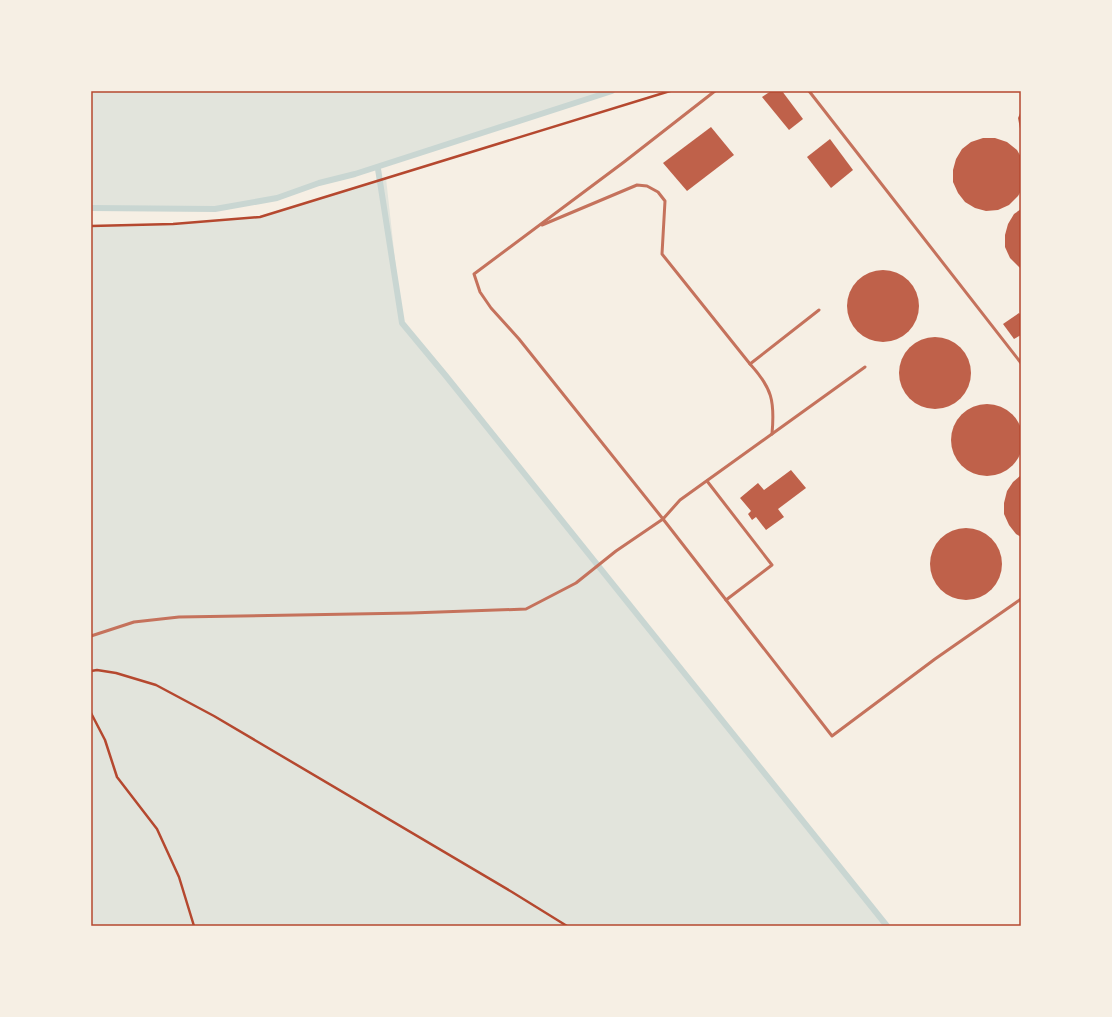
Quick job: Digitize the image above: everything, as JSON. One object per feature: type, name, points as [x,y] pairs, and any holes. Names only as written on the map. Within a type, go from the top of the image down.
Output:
[{"type":"lane","points":[[715,91],[624,162],[474,274],[480,292],[663,519],[832,736],[935,659],[1021,599]]},
{"type":"lane","points":[[809,91],[1021,363]]},
{"type":"lane","points":[[536,227],[637,185],[647,186],[658,192],[665,201],[662,254],[762,378],[771,395],[774,413],[772,434]]},
{"type":"lane","points":[[750,364],[819,310]]},
{"type":"lane","points":[[91,636],[134,622],[179,617],[526,609],[576,583],[609,556],[663,519],[680,500],[865,367]]},
{"type":"lane","points":[[707,481],[772,565],[726,600]]},
{"type":"path","points":[[91,226],[173,224],[260,217],[670,91]]},
{"type":"path","points":[[91,671],[97,670],[116,673],[156,685],[201,709],[567,926]]},
{"type":"path","points":[[91,713],[105,740],[116,777],[157,829],[179,877],[194,926]]},
{"type":"shaded area","points":[[91,91],[616,91],[378,169],[319,183],[277,198],[215,209],[91,208]]},
{"type":"shaded area","points":[[386,178],[402,323],[887,926],[91,926],[91,226],[173,224],[260,217]]},
{"type":"building","points":[[771,91],[782,91],[803,119],[789,130],[762,97]]},
{"type":"building","points":[[1021,111],[1021,134],[1018,118]]},
{"type":"building","points":[[711,127],[734,155],[687,191],[663,163]]},
{"type":"building","points":[[983,138],[995,138],[1007,142],[1017,150],[1021,157],[1021,191],[1009,205],[998,210],[986,211],[975,208],[965,202],[958,193],[953,182],[953,170],[956,159],[962,149],[971,142]]},
{"type":"building","points":[[830,139],[853,170],[831,188],[807,157]]},
{"type":"building","points":[[1021,209],[1021,269],[1010,258],[1005,247],[1005,235],[1008,224],[1014,214]]},
{"type":"building","points":[[876,270],[890,270],[897,272],[909,280],[917,292],[919,306],[917,320],[909,332],[897,340],[890,342],[876,342],[869,340],[857,332],[849,320],[847,313],[847,299],[849,292],[857,280],[869,272]]},
{"type":"building","points":[[1019,313],[1021,315],[1021,335],[1014,339],[1003,324]]},
{"type":"building","points":[[928,337],[942,337],[949,339],[961,347],[969,359],[971,373],[969,387],[961,399],[949,407],[942,409],[928,409],[921,407],[909,399],[901,387],[899,380],[899,366],[901,359],[909,347],[921,339]]},
{"type":"building","points":[[987,404],[1001,407],[1013,414],[1020,426],[1023,440],[1020,454],[1013,466],[1001,473],[987,476],[973,473],[961,466],[954,454],[951,440],[954,426],[961,414],[973,407]]},
{"type":"building","points":[[791,470],[806,488],[778,509],[784,517],[766,530],[756,517],[752,520],[748,514],[751,511],[740,498],[758,483],[764,490]]},
{"type":"building","points":[[1021,475],[1021,537],[1016,534],[1009,525],[1004,514],[1004,503],[1007,491],[1013,482]]},
{"type":"building","points":[[959,528],[973,528],[980,530],[992,538],[1000,550],[1002,564],[1000,578],[992,590],[980,598],[973,600],[959,600],[952,598],[940,590],[932,578],[930,571],[930,557],[932,550],[940,538],[952,530]]},
{"type":"waterway","points":[[91,208],[215,209],[277,198],[319,183],[355,174],[612,91]]},
{"type":"waterway","points":[[378,169],[402,323],[887,926]]}]
